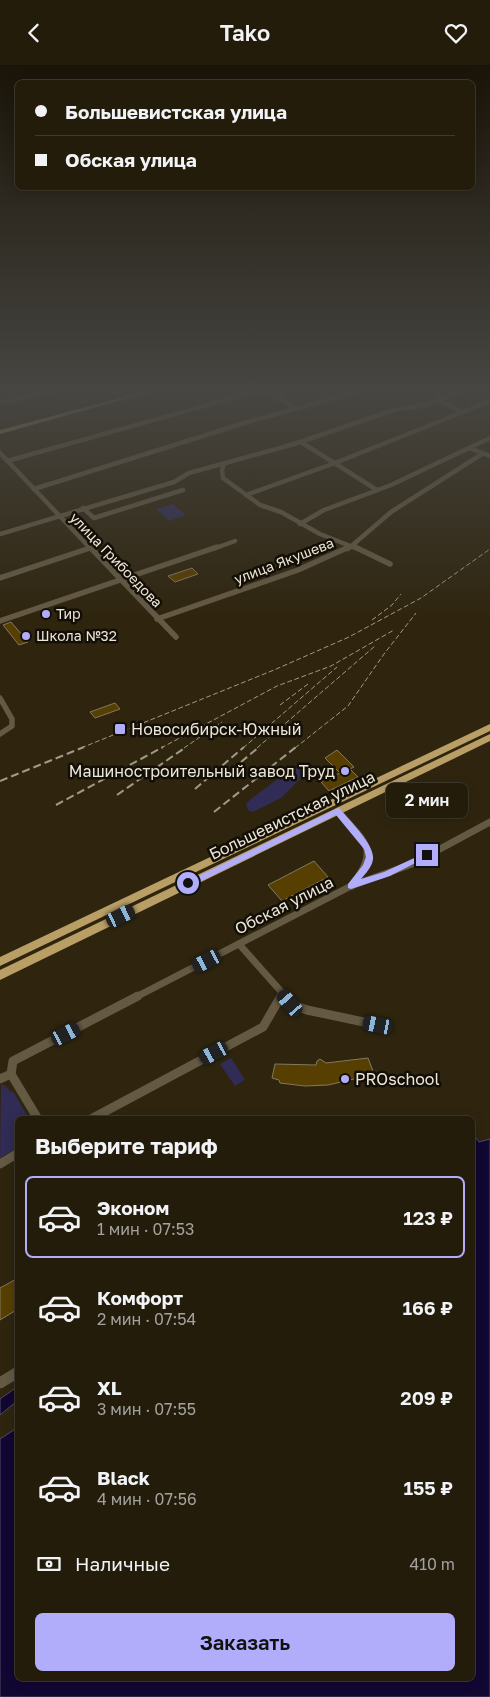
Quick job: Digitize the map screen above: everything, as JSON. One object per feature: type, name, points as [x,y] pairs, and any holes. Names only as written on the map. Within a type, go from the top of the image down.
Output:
[{"type":"highway","name":"Большевистская улица","points":[[0,962],[490,727]]},
{"type":"highway","name":"Большевистская улица","points":[[0,975],[490,737]]},
{"type":"street","name":"улица Грибоедова","points":[[10,464],[176,637]]},
{"type":"street","points":[[34,489],[112,464]]},
{"type":"street","points":[[0,534],[174,482],[189,473],[223,464]]},
{"type":"street","points":[[224,464],[222,470],[223,478],[260,505],[281,512],[300,524],[351,545],[390,564]]},
{"type":"street","points":[[246,495],[331,464]]},
{"type":"street","points":[[336,464],[377,490]]},
{"type":"street","points":[[300,524],[324,509],[377,490],[434,464]]},
{"type":"street","name":"улица Якушева","points":[[157,619],[296,571],[351,545],[392,512],[466,464]]},
{"type":"street","points":[[83,508],[94,518],[183,489]]},
{"type":"street","points":[[0,621],[236,541]]},
{"type":"street","points":[[0,578],[90,548]]},
{"type":"street","points":[[0,698],[12,719],[12,726],[3,733]]},
{"type":"street","points":[[338,811],[368,849],[370,857],[367,866],[351,886]]},
{"type":"street","name":"Обская улица","points":[[11,1074],[13,1061],[351,886],[412,864],[490,821]]},
{"type":"street","points":[[239,944],[290,1003],[303,1009],[378,1025]]},
{"type":"street","points":[[97,1116],[263,1027],[270,1019],[282,995]]},
{"type":"street","points":[[0,1079],[11,1074],[36,1116]]},
{"type":"street","points":[[0,1163],[15,1155]]},
{"type":"street","points":[[0,1383],[15,1374]]},
{"type":"shaded area","points":[[173,504],[186,515],[169,521],[156,509]]},
{"type":"shaded area","points":[[297,768],[309,773],[308,776],[301,778],[281,798],[253,812],[248,810],[246,804],[251,799],[291,769]]},
{"type":"shaded area","points":[[231,1058],[245,1080],[235,1086],[220,1064]]},
{"type":"shaded area","points":[[1,1084],[6,1086],[11,1092],[13,1091],[27,1116],[15,1116],[15,1149],[0,1158]]},
{"type":"shaded area","points":[[475,1137],[479,1142],[490,1139],[490,1697],[0,1697],[0,1439],[15,1429],[15,1681],[475,1681]]},
{"type":"shaded area","points":[[15,1388],[15,1403],[0,1415],[0,1399]]},
{"type":"building","points":[[192,568],[198,574],[175,582],[168,576]]},
{"type":"building","points":[[11,622],[28,642],[19,645],[3,625]]},
{"type":"building","name":"Новосибирск-Южный","points":[[115,703],[120,709],[95,718],[90,712]]},
{"type":"building","name":"Машиностроительный завод Труд","points":[[337,750],[354,767],[350,769],[358,777],[329,791],[321,782],[340,773],[325,758]]},
{"type":"building","points":[[314,861],[328,877],[282,901],[268,885]]},
{"type":"building","name":"PROschool","points":[[368,1058],[373,1071],[366,1072],[367,1076],[328,1085],[305,1086],[280,1083],[279,1080],[272,1078],[275,1064],[316,1065],[320,1059],[326,1063]]},
{"type":"building","points":[[15,1280],[15,1311],[0,1320],[0,1288]]},
{"type":"railway","points":[[81,748],[274,670],[349,637],[421,598],[490,549]]},
{"type":"railway","points":[[372,620],[392,605],[401,594]]},
{"type":"railway","points":[[295,748],[348,706],[384,654],[416,613]]},
{"type":"railway","points":[[161,748],[277,686],[331,666],[394,630]]},
{"type":"railway","points":[[257,748],[375,646]]},
{"type":"railway","points":[[243,748],[337,667]]},
{"type":"railway","points":[[280,705],[308,684]]},
{"type":"railway","points":[[184,748],[222,722]]},
{"type":"railway","points":[[0,781],[84,747]]},
{"type":"railway","points":[[56,805],[163,747]]},
{"type":"railway","points":[[117,795],[186,747]]},
{"type":"railway","points":[[195,789],[244,747]]},
{"type":"railway","points":[[241,762],[259,747]]},
{"type":"railway","points":[[214,812],[296,747]]},
{"type":"place","name":"Тир","points":[[46,614]]},
{"type":"place","name":"Школа №32","points":[[26,636]]},
{"type":"place","name":"Новосибирск-Южный","points":[[120,729]]},
{"type":"place","name":"Машиностроительный завод Труд","points":[[345,771]]},
{"type":"place","name":"PROschool","points":[[345,1079]]},
{"type":"route","points":[[188,883],[338,811],[368,849],[370,857],[362,874],[351,886],[412,864],[427,855]]}]
